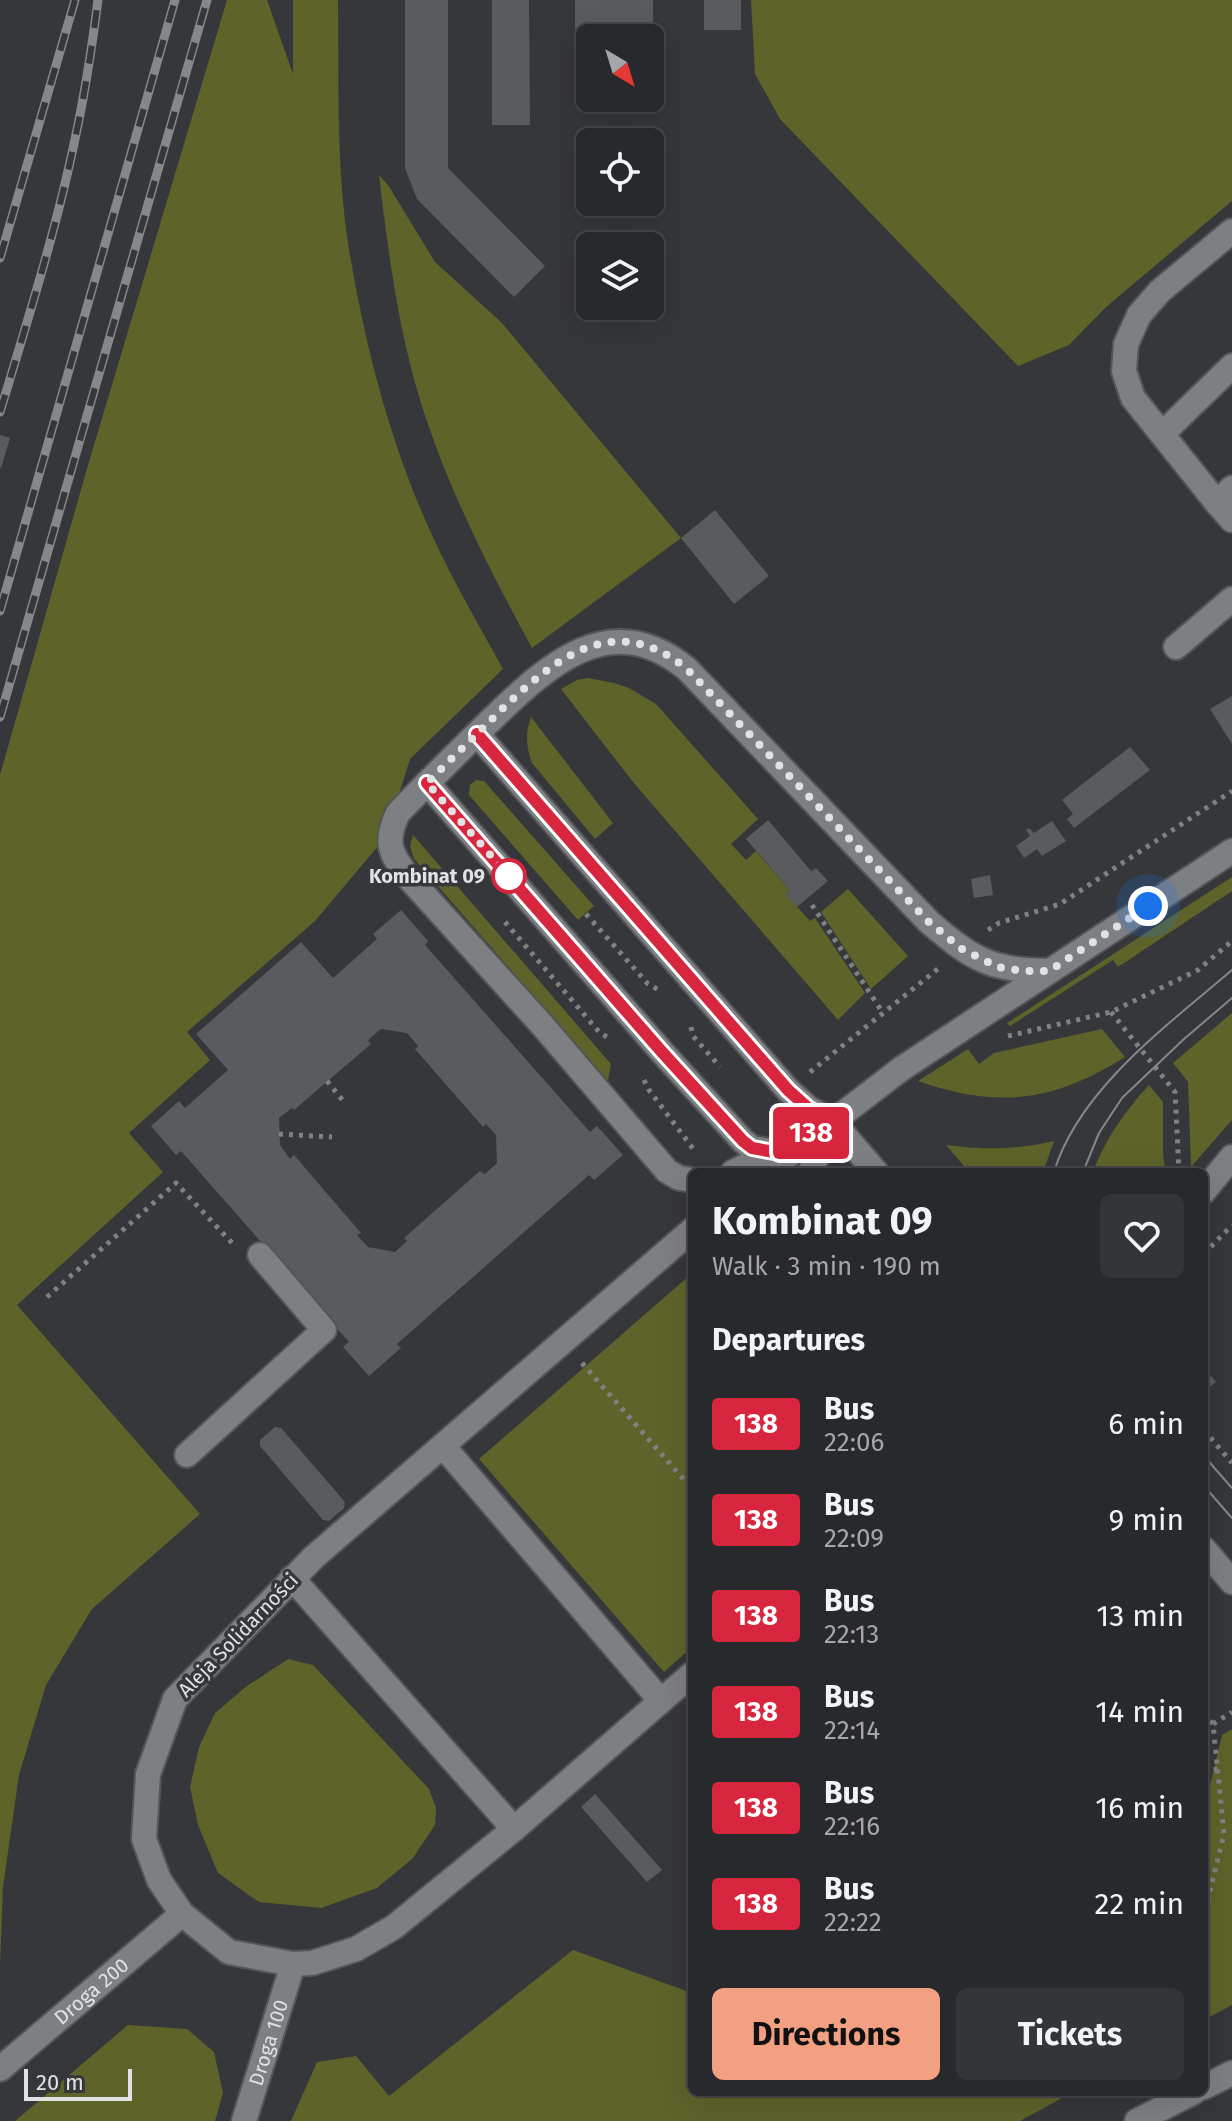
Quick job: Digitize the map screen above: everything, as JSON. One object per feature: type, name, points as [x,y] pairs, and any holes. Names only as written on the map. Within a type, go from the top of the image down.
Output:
[{"type":"street","points":[[1227,504],[1133,398],[1124,371],[1126,344],[1139,315],[1160,291],[1232,231]]},
{"type":"street","points":[[1162,434],[1232,366]]},
{"type":"street","points":[[1176,647],[1232,599]]},
{"type":"street","points":[[688,1179],[667,1171],[543,1026],[408,877],[393,856],[390,840],[398,813],[540,674],[576,653],[618,641],[659,649],[687,669],[944,935],[962,949],[998,967],[1049,971]]},
{"type":"street","points":[[477,734],[788,1090],[808,1108],[833,1122],[873,1168]]},
{"type":"street","points":[[427,783],[735,1133],[770,1162]]},
{"type":"street","points":[[748,1168],[770,1162],[833,1122],[901,1069],[1232,851]]},
{"type":"street","points":[[812,1168],[833,1122]]},
{"type":"street","points":[[1208,1186],[1232,1157]]},
{"type":"street","name":"Aleja Solidarności","points":[[688,1237],[314,1557],[175,1699],[148,1774],[144,1839],[159,1880],[182,1914],[229,1952],[293,1964],[312,1963],[356,1949],[394,1927],[514,1829],[688,1677]]},
{"type":"street","points":[[187,1455],[324,1330],[250,1253]]},
{"type":"street","points":[[443,1446],[661,1701]]},
{"type":"street","points":[[1208,1554],[1232,1582]]},
{"type":"street","points":[[292,1578],[514,1829]]},
{"type":"street","name":"Droga 200","points":[[0,2069],[182,1914]]},
{"type":"street","name":"Droga 100","points":[[244,2121],[293,1964]]},
{"type":"street","points":[[1208,2085],[1232,2073]]},
{"type":"street","points":[[1137,2121],[1186,2096]]},
{"type":"path","points":[[999,923],[1060,904],[1232,791]]},
{"type":"path","points":[[812,905],[883,1013]]},
{"type":"path","points":[[586,914],[648,984],[665,994]]},
{"type":"path","points":[[1000,1038],[1111,1012],[1198,970],[1232,941]]},
{"type":"path","points":[[801,1079],[937,969]]},
{"type":"path","points":[[1111,1012],[1175,1092],[1179,1168]]},
{"type":"path","points":[[688,1019],[693,1036],[722,1069]]},
{"type":"path","points":[[327,1081],[345,1103]]},
{"type":"path","points":[[279,1134],[332,1137]]},
{"type":"path","points":[[47,1297],[176,1183],[250,1253]]},
{"type":"path","points":[[1208,1250],[1232,1225],[1224,1220]]},
{"type":"path","points":[[564,1342],[688,1484]]},
{"type":"path","points":[[1208,1435],[1232,1463]]},
{"type":"path","points":[[1213,1724],[1232,1712]]},
{"type":"path","points":[[1208,1718],[1213,1724],[1224,1834],[1208,1899]]},
{"type":"path","points":[[1208,1771],[1218,1769]]},
{"type":"green space","points":[[227,0],[267,0],[293,74],[293,0],[338,0],[342,187],[349,249],[371,359],[417,501],[449,569],[503,669],[410,759],[385,838],[315,921],[187,1032],[210,1060],[129,1133],[163,1172],[17,1305],[200,1514],[92,1609],[46,1685],[19,1775],[3,1887],[0,1967],[0,775],[88,465]]},
{"type":"green space","points":[[751,0],[1232,0],[1232,201],[1106,307],[1069,345],[1018,366],[780,119],[755,74]]},
{"type":"green space","points":[[379,175],[435,262],[502,323],[681,538],[532,648],[470,528],[421,403],[400,318]]},
{"type":"green space","points":[[588,678],[629,688],[656,704],[758,819],[731,844],[746,860],[756,851],[790,890],[786,894],[810,921],[815,918],[865,993],[838,1020],[633,782],[561,689]]},
{"type":"green space","points":[[531,717],[613,823],[595,839],[532,763],[527,740]]},
{"type":"green space","points":[[476,780],[484,781],[594,906],[578,920],[469,795],[470,785]]},
{"type":"green space","points":[[413,835],[611,1064],[608,1081],[414,859],[410,846]]},
{"type":"green space","points":[[1232,877],[1232,891],[1118,967],[1113,960],[1010,1026],[1007,1023]]},
{"type":"green space","points":[[848,889],[908,956],[871,989],[821,912]]},
{"type":"green space","points":[[1232,1013],[1232,1120],[1191,1167],[1188,1082],[1173,1063]]},
{"type":"green space","points":[[1102,1029],[1125,1057],[1074,1084],[1049,1092],[1000,1098],[947,1090],[918,1081],[968,1049],[979,1064],[994,1053]]},
{"type":"green space","points":[[1149,1085],[1163,1102],[1165,1168],[1095,1168],[1116,1126]]},
{"type":"green space","points":[[1054,1141],[1044,1168],[966,1168],[946,1145],[975,1148],[1026,1146]]},
{"type":"green space","points":[[688,1277],[688,1651],[664,1672],[479,1459]]},
{"type":"green space","points":[[288,1659],[313,1665],[429,1789],[436,1808],[435,1825],[413,1858],[377,1888],[321,1908],[259,1902],[218,1873],[198,1825],[190,1787],[199,1747],[215,1713],[247,1686]]},
{"type":"green space","points":[[1232,1729],[1232,2005],[1208,2018],[1208,1793],[1222,1735]]},
{"type":"green space","points":[[573,1950],[688,1992],[688,2096],[1066,2096],[1020,2121],[291,2121],[317,2062],[356,2056],[389,2096]]},
{"type":"green space","points":[[128,2025],[187,2029],[214,2052],[223,2093],[215,2121],[15,2121]]},
{"type":"building","points":[[405,0],[448,0],[448,168],[545,266],[514,297],[417,199],[405,168]]},
{"type":"building","points":[[492,0],[529,0],[530,125],[492,125]]},
{"type":"building","points":[[575,0],[653,0],[653,24],[576,24],[575,39]]},
{"type":"building","points":[[704,0],[741,0],[741,30],[704,30]]},
{"type":"building","points":[[0,435],[10,438],[1,468],[0,468]]},
{"type":"building","points":[[715,510],[769,576],[734,604],[681,538]]},
{"type":"building","points":[[1232,696],[1232,744],[1210,709]]},
{"type":"building","points":[[1130,747],[1150,770],[1074,828],[1067,819],[1073,814],[1062,800]]},
{"type":"building","points":[[768,820],[811,871],[816,868],[828,881],[797,907],[785,894],[790,890],[746,839]]},
{"type":"building","points":[[1052,821],[1066,841],[1042,856],[1037,849],[1024,858],[1016,846],[1030,836],[1026,830],[1029,828],[1034,833]]},
{"type":"building","points":[[990,875],[993,895],[974,898],[971,879]]},
{"type":"building","points":[[401,910],[428,941],[425,945],[590,1132],[597,1126],[623,1155],[594,1180],[589,1175],[397,1344],[401,1348],[369,1376],[343,1347],[349,1342],[181,1151],[176,1155],[151,1126],[179,1101],[185,1108],[228,1070],[196,1034],[301,942],[333,978],[377,939],[373,934]],"holes":[[[381,1029],[407,1033],[418,1046],[415,1049],[483,1127],[486,1124],[496,1135],[497,1163],[485,1174],[480,1171],[404,1238],[407,1241],[395,1252],[368,1247],[357,1235],[361,1233],[294,1155],[290,1159],[280,1145],[279,1118],[292,1108],[294,1110],[371,1044],[368,1040]]]},
{"type":"building","points":[[1208,1373],[1216,1382],[1208,1388]]},
{"type":"building","points":[[275,1427],[281,1428],[345,1502],[344,1508],[329,1521],[323,1520],[260,1446],[260,1440]]},
{"type":"building","points":[[595,1794],[662,1870],[647,1882],[581,1807]]},
{"type":"tram line","points":[[1056,1168],[1083,1113],[1104,1086],[1154,1036],[1232,970]]},
{"type":"tram line","points":[[1085,1168],[1099,1133],[1122,1098],[1232,998]]},
{"type":"tram line","points":[[1208,1461],[1232,1488]]},
{"type":"tram line","points":[[1208,1491],[1232,1518]]},
{"type":"railway","points":[[0,258],[75,0]]},
{"type":"railway","points":[[0,412],[59,208],[85,87],[98,0]]},
{"type":"railway","points":[[0,611],[175,0]]},
{"type":"railway","points":[[0,717],[207,0]]},
{"type":"bus line","name":"138","points":[[427,783],[743,1141],[752,1148],[774,1152],[833,1122],[819,1116],[788,1090],[477,734]]},
{"type":"place","name":"Kombinat 09","points":[[509,876]]},
{"type":"route","points":[[509,876],[427,783],[540,674],[576,653],[618,641],[659,649],[687,669],[929,922],[981,960],[1022,971],[1049,971],[1148,906]]}]
